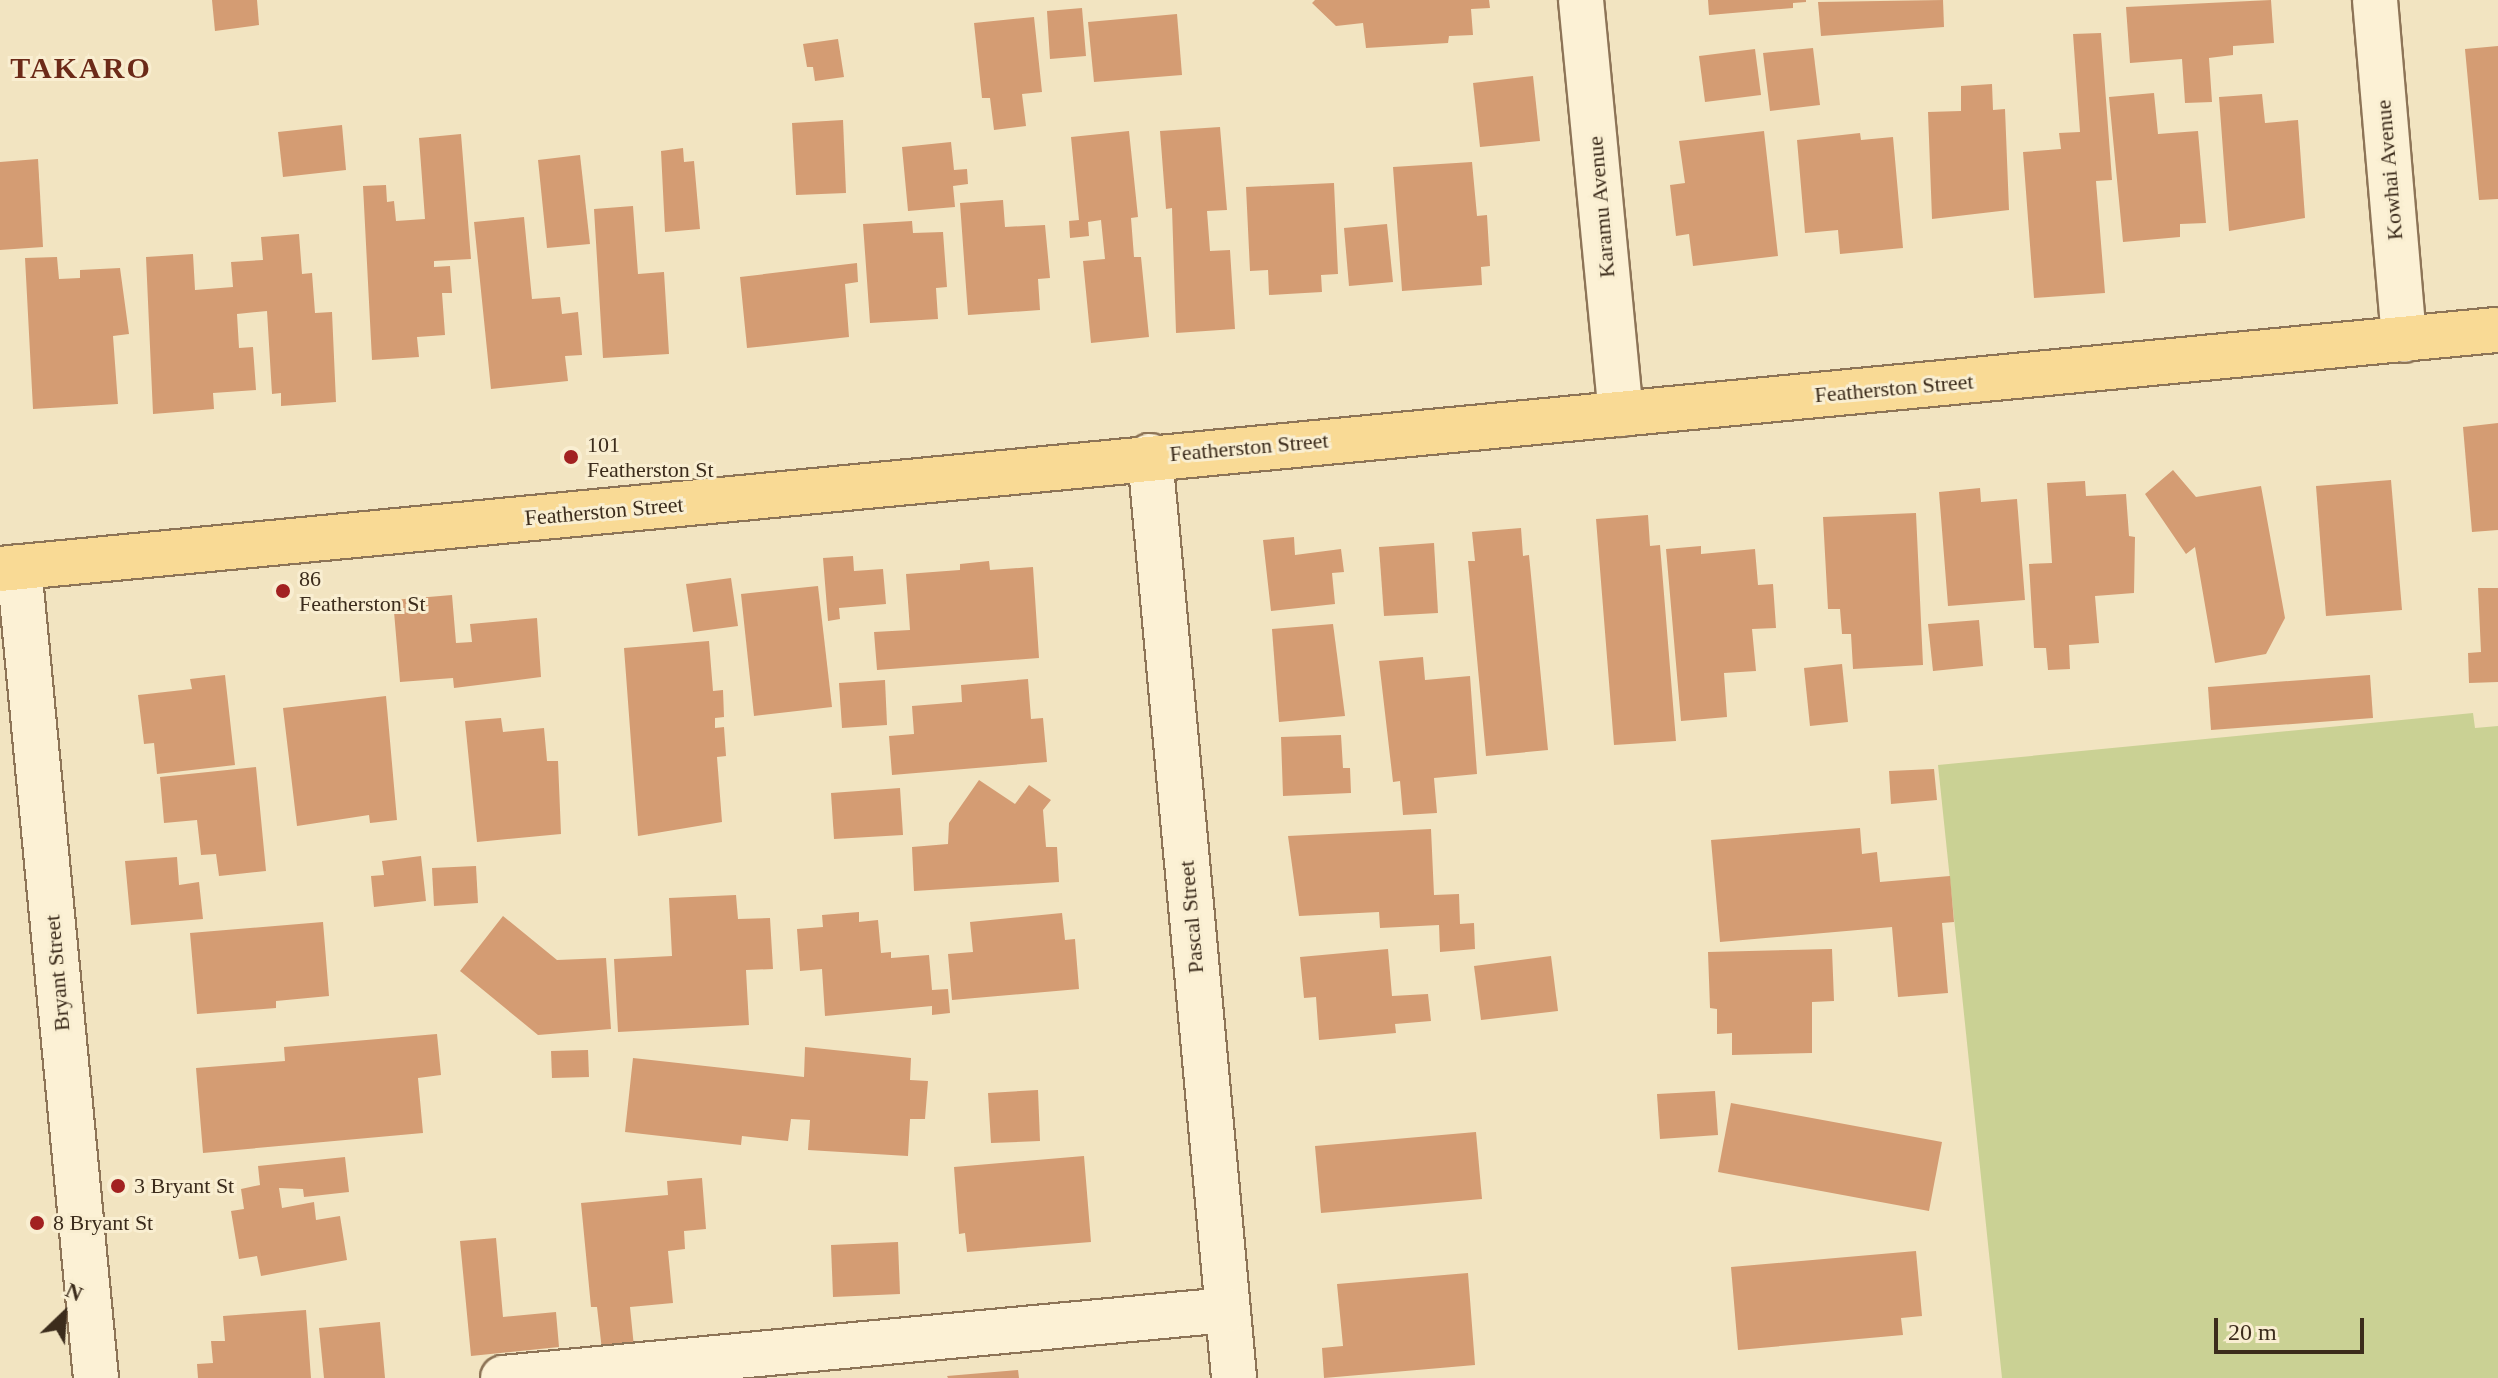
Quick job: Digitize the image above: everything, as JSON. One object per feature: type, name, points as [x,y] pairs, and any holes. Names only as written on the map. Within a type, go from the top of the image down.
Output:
[{"type":"main road","name":"Featherston Street","points":[[9,568],[1150,456],[2498,330]]},
{"type":"street","name":"Karamu Avenue","points":[[1581,0],[1621,414]]},
{"type":"street","name":"Kowhai Avenue","points":[[2375,0],[2404,340]]},
{"type":"street","name":"Pascal Street","points":[[1150,456],[1234,1378]]},
{"type":"street","name":"Bryant Street","points":[[9,568],[96,1378]]},
{"type":"street","points":[[503,1378],[1227,1310]]},
{"type":"green space","points":[[2473,713],[2475,728],[2498,726],[2498,1378],[2002,1378],[1938,765]]},
{"type":"building","points":[[212,0],[257,0],[259,25],[215,31]]},
{"type":"building","points":[[1315,0],[1489,0],[1490,8],[1471,9],[1473,35],[1449,36],[1448,43],[1366,48],[1363,23],[1336,26],[1312,3]]},
{"type":"building","points":[[1708,0],[1806,2],[1793,3],[1793,8],[1709,15]]},
{"type":"building","points":[[1943,0],[1944,27],[1821,36],[1818,2]]},
{"type":"building","points":[[2271,0],[2274,43],[2233,46],[2233,55],[2209,58],[2212,102],[2185,103],[2182,59],[2130,63],[2126,7]]},
{"type":"building","points":[[1082,8],[1086,56],[1050,59],[1047,11]]},
{"type":"building","points":[[1177,14],[1182,75],[1094,82],[1088,22]]},
{"type":"building","points":[[1034,17],[1042,92],[1022,94],[1026,126],[994,130],[990,98],[982,98],[974,23]]},
{"type":"building","points":[[2101,33],[2112,180],[2096,181],[2105,293],[2034,298],[2023,152],[2061,149],[2059,133],[2080,132],[2073,34]]},
{"type":"building","points":[[838,39],[844,77],[815,81],[813,67],[807,67],[803,44]]},
{"type":"building","points":[[2498,46],[2498,199],[2479,200],[2465,49]]},
{"type":"building","points":[[1813,48],[1820,105],[1770,111],[1763,53]]},
{"type":"building","points":[[1755,49],[1761,95],[1705,102],[1699,56]]},
{"type":"building","points":[[1533,76],[1540,141],[1480,147],[1473,83]]},
{"type":"building","points":[[1992,84],[1993,110],[2005,109],[2009,210],[1932,219],[1928,112],[1961,111],[1961,86]]},
{"type":"building","points":[[2154,93],[2158,134],[2198,131],[2206,223],[2180,224],[2180,237],[2123,242],[2109,97]]},
{"type":"building","points":[[2262,94],[2265,123],[2298,120],[2305,218],[2229,231],[2219,97]]},
{"type":"building","points":[[843,120],[846,193],[796,195],[792,123]]},
{"type":"building","points":[[342,125],[346,170],[283,177],[278,132]]},
{"type":"building","points":[[1220,127],[1227,210],[1207,211],[1210,251],[1230,250],[1235,329],[1176,333],[1172,208],[1166,209],[1160,131]]},
{"type":"building","points":[[1129,131],[1138,217],[1131,218],[1134,257],[1141,257],[1149,337],[1091,343],[1083,261],[1105,259],[1101,220],[1088,222],[1089,236],[1070,238],[1069,221],[1079,220],[1071,137]]},
{"type":"building","points":[[1764,131],[1778,256],[1693,266],[1689,234],[1676,236],[1670,185],[1685,183],[1679,141]]},
{"type":"building","points":[[1860,133],[1861,140],[1893,137],[1903,248],[1840,254],[1838,230],[1805,233],[1797,140]]},
{"type":"building","points":[[461,134],[471,259],[434,261],[434,267],[450,266],[452,293],[442,293],[445,335],[417,337],[419,357],[372,360],[363,186],[386,185],[387,202],[394,201],[396,221],[425,219],[419,138]]},
{"type":"building","points":[[951,142],[954,170],[967,169],[968,184],[953,186],[955,207],[908,211],[902,147]]},
{"type":"building","points":[[683,148],[684,162],[694,161],[700,229],[665,232],[661,151]]},
{"type":"building","points":[[580,155],[590,244],[547,248],[538,160]]},
{"type":"building","points":[[38,159],[43,247],[0,250],[0,162]]},
{"type":"building","points":[[1472,162],[1477,216],[1487,215],[1490,266],[1481,267],[1482,285],[1402,291],[1393,167]]},
{"type":"building","points":[[1334,183],[1338,274],[1321,275],[1322,292],[1269,295],[1268,270],[1250,271],[1246,187]]},
{"type":"building","points":[[1003,200],[1005,227],[1045,225],[1050,278],[1038,279],[1040,310],[968,315],[960,203]]},
{"type":"building","points":[[633,206],[638,274],[664,272],[669,354],[603,358],[594,209]]},
{"type":"building","points":[[524,217],[532,299],[560,297],[562,314],[578,312],[582,355],[565,356],[568,381],[491,389],[474,222]]},
{"type":"building","points":[[912,221],[913,233],[943,232],[947,287],[936,288],[938,319],[870,323],[863,224]]},
{"type":"building","points":[[1387,224],[1393,282],[1349,286],[1344,228]]},
{"type":"building","points":[[299,234],[302,274],[312,273],[315,313],[332,312],[336,402],[281,406],[281,393],[272,394],[267,311],[237,314],[239,348],[253,347],[256,390],[213,393],[214,409],[153,414],[146,257],[193,254],[195,290],[233,287],[231,262],[263,260],[261,237]]},
{"type":"building","points":[[57,257],[59,279],[80,278],[80,270],[120,268],[129,334],[113,336],[118,404],[33,409],[25,258]]},
{"type":"building","points":[[857,263],[858,282],[845,284],[849,337],[747,348],[740,277]]},
{"type":"building","points":[[2498,423],[2498,530],[2472,532],[2463,427]]},
{"type":"building","points":[[2173,470],[2196,497],[2261,486],[2285,618],[2266,654],[2215,663],[2195,547],[2186,554],[2145,494]]},
{"type":"building","points":[[2391,480],[2402,610],[2326,616],[2316,486]]},
{"type":"building","points":[[2085,481],[2086,496],[2126,494],[2129,536],[2135,537],[2134,593],[2095,596],[2099,643],[2069,645],[2070,669],[2048,670],[2046,648],[2034,648],[2029,564],[2052,563],[2047,483]]},
{"type":"building","points":[[1980,488],[1981,502],[2017,499],[2025,600],[1948,606],[1939,492]]},
{"type":"building","points":[[1916,513],[1923,665],[1853,669],[1851,634],[1842,634],[1840,609],[1828,609],[1823,517]]},
{"type":"building","points":[[1648,515],[1650,546],[1660,545],[1676,741],[1614,745],[1596,519]]},
{"type":"building","points":[[1521,528],[1523,556],[1529,555],[1548,750],[1486,756],[1468,561],[1475,561],[1472,532]]},
{"type":"building","points":[[1294,537],[1295,555],[1341,549],[1344,572],[1332,573],[1335,604],[1271,611],[1263,540]]},
{"type":"building","points":[[1434,543],[1438,613],[1384,616],[1379,547]]},
{"type":"building","points":[[1701,546],[1701,554],[1755,549],[1758,585],[1773,584],[1776,628],[1752,629],[1756,671],[1724,673],[1727,717],[1681,721],[1666,549]]},
{"type":"building","points":[[853,556],[854,571],[883,569],[886,604],[839,608],[840,619],[828,621],[823,558]]},
{"type":"building","points":[[989,561],[990,570],[1033,567],[1039,658],[877,670],[874,632],[910,630],[906,574],[960,570],[960,564]]},
{"type":"building","points":[[731,578],[738,626],[693,632],[686,584]]},
{"type":"building","points":[[818,586],[832,707],[754,716],[741,594]]},
{"type":"building","points":[[2478,588],[2498,588],[2498,682],[2469,683],[2468,653],[2481,652]]},
{"type":"building","points":[[452,595],[456,643],[472,642],[470,624],[537,618],[541,677],[454,688],[453,678],[400,682],[393,600]]},
{"type":"building","points":[[1979,620],[1983,666],[1933,671],[1928,624]]},
{"type":"building","points":[[1333,624],[1345,716],[1279,722],[1272,629]]},
{"type":"building","points":[[709,641],[713,691],[723,690],[724,717],[715,718],[715,728],[724,727],[726,756],[717,757],[722,822],[638,836],[624,648]]},
{"type":"building","points":[[1423,657],[1425,680],[1470,676],[1477,774],[1434,778],[1437,813],[1403,815],[1400,781],[1393,782],[1379,661]]},
{"type":"building","points":[[1842,664],[1848,722],[1810,726],[1804,668]]},
{"type":"building","points":[[225,675],[235,765],[157,774],[154,743],[144,744],[138,695],[192,689],[190,679]]},
{"type":"building","points":[[2370,675],[2373,718],[2211,730],[2208,687]]},
{"type":"building","points":[[1028,679],[1031,719],[1043,718],[1047,762],[892,775],[889,736],[914,734],[912,706],[962,702],[961,685]]},
{"type":"building","points":[[885,680],[887,725],[842,728],[839,683]]},
{"type":"building","points":[[386,696],[397,820],[370,823],[369,815],[297,826],[283,708]]},
{"type":"building","points":[[501,718],[503,732],[544,728],[547,761],[558,761],[561,834],[477,842],[465,721]]},
{"type":"building","points":[[1341,735],[1343,768],[1350,768],[1351,793],[1283,796],[1281,737]]},
{"type":"building","points":[[256,767],[266,871],[219,876],[216,854],[201,855],[197,820],[164,823],[160,777]]},
{"type":"building","points":[[1934,769],[1937,800],[1891,804],[1889,771]]},
{"type":"building","points":[[979,780],[1015,804],[1029,785],[1051,800],[1043,810],[1046,847],[1057,847],[1059,882],[914,891],[912,847],[948,844],[949,823]]},
{"type":"building","points":[[900,788],[903,835],[834,839],[831,793]]},
{"type":"building","points":[[1860,828],[1862,854],[1877,852],[1880,882],[1950,876],[1954,922],[1942,923],[1948,993],[1898,997],[1892,927],[1720,942],[1711,840]]},
{"type":"building","points":[[1431,829],[1434,895],[1459,894],[1460,924],[1474,923],[1475,949],[1440,952],[1439,925],[1380,928],[1379,912],[1299,916],[1288,836]]},
{"type":"building","points":[[421,856],[426,901],[374,907],[371,876],[384,875],[382,861]]},
{"type":"building","points":[[177,857],[179,885],[199,882],[203,919],[131,925],[125,861]]},
{"type":"building","points":[[476,866],[478,903],[434,906],[432,868]]},
{"type":"building","points":[[736,895],[738,919],[770,918],[773,969],[746,970],[749,1025],[618,1032],[614,959],[672,956],[669,898]]},
{"type":"building","points":[[859,912],[859,922],[878,920],[881,953],[891,952],[891,958],[929,955],[932,990],[948,989],[950,1013],[932,1015],[932,1006],[825,1016],[822,969],[800,971],[797,929],[823,927],[822,915]]},
{"type":"building","points":[[1062,913],[1065,940],[1075,939],[1079,989],[952,1000],[948,954],[973,952],[970,922]]},
{"type":"building","points":[[503,916],[557,960],[606,958],[611,1029],[538,1035],[460,971]]},
{"type":"building","points":[[323,922],[329,996],[276,1001],[276,1008],[197,1014],[190,933]]},
{"type":"building","points":[[1388,949],[1392,996],[1428,994],[1431,1021],[1395,1024],[1396,1033],[1319,1040],[1316,997],[1304,998],[1300,957]]},
{"type":"building","points":[[1832,949],[1834,1001],[1812,1002],[1812,1053],[1732,1055],[1732,1033],[1717,1034],[1717,1009],[1710,1008],[1708,952]]},
{"type":"building","points":[[1551,956],[1558,1011],[1481,1020],[1474,966]]},
{"type":"building","points":[[437,1034],[441,1075],[418,1078],[423,1133],[203,1153],[196,1068],[285,1061],[284,1047]]},
{"type":"building","points":[[805,1047],[911,1058],[910,1080],[928,1081],[925,1119],[910,1119],[908,1156],[808,1150],[810,1120],[791,1119],[788,1141],[742,1136],[741,1145],[625,1132],[633,1058],[804,1077]]},
{"type":"building","points":[[588,1050],[589,1077],[552,1078],[551,1051]]},
{"type":"building","points":[[1038,1090],[1040,1141],[991,1143],[988,1093]]},
{"type":"building","points":[[1715,1091],[1718,1135],[1660,1139],[1657,1094]]},
{"type":"building","points":[[1731,1103],[1942,1142],[1929,1211],[1718,1172]]},
{"type":"building","points":[[1476,1132],[1482,1199],[1321,1213],[1315,1146]]},
{"type":"building","points":[[1084,1156],[1091,1242],[967,1252],[965,1233],[959,1234],[954,1167]]},
{"type":"building","points":[[345,1157],[349,1192],[304,1197],[303,1189],[279,1188],[282,1208],[314,1202],[316,1220],[340,1216],[347,1260],[261,1276],[257,1256],[239,1259],[231,1211],[244,1209],[241,1189],[260,1185],[258,1166]]},
{"type":"building","points":[[702,1178],[706,1229],[684,1231],[685,1249],[668,1251],[673,1303],[630,1307],[634,1347],[602,1350],[597,1307],[591,1307],[581,1203],[668,1195],[667,1181]]},
{"type":"building","points":[[496,1238],[503,1317],[556,1312],[559,1347],[471,1356],[460,1241]]},
{"type":"building","points":[[898,1242],[900,1294],[833,1297],[831,1245]]},
{"type":"building","points":[[1916,1251],[1922,1316],[1901,1318],[1903,1335],[1738,1350],[1731,1267]]},
{"type":"building","points":[[1468,1273],[1475,1365],[1324,1378],[1322,1348],[1343,1346],[1337,1284]]},
{"type":"building","points":[[306,1310],[311,1378],[198,1378],[197,1364],[213,1363],[211,1341],[225,1341],[223,1316]]},
{"type":"building","points":[[380,1322],[385,1378],[324,1378],[319,1328]]},
{"type":"building","points":[[1018,1370],[1019,1378],[947,1376]]},
{"type":"place","name":"101 Featherston St","points":[[571,457]]},
{"type":"place","name":"86 Featherston St","points":[[283,591]]},
{"type":"place","name":"3 Bryant St","points":[[118,1186]]},
{"type":"place","name":"8 Bryant St","points":[[37,1223]]},
{"type":"district","name":"TAKARO","points":[[81,68]]}]
